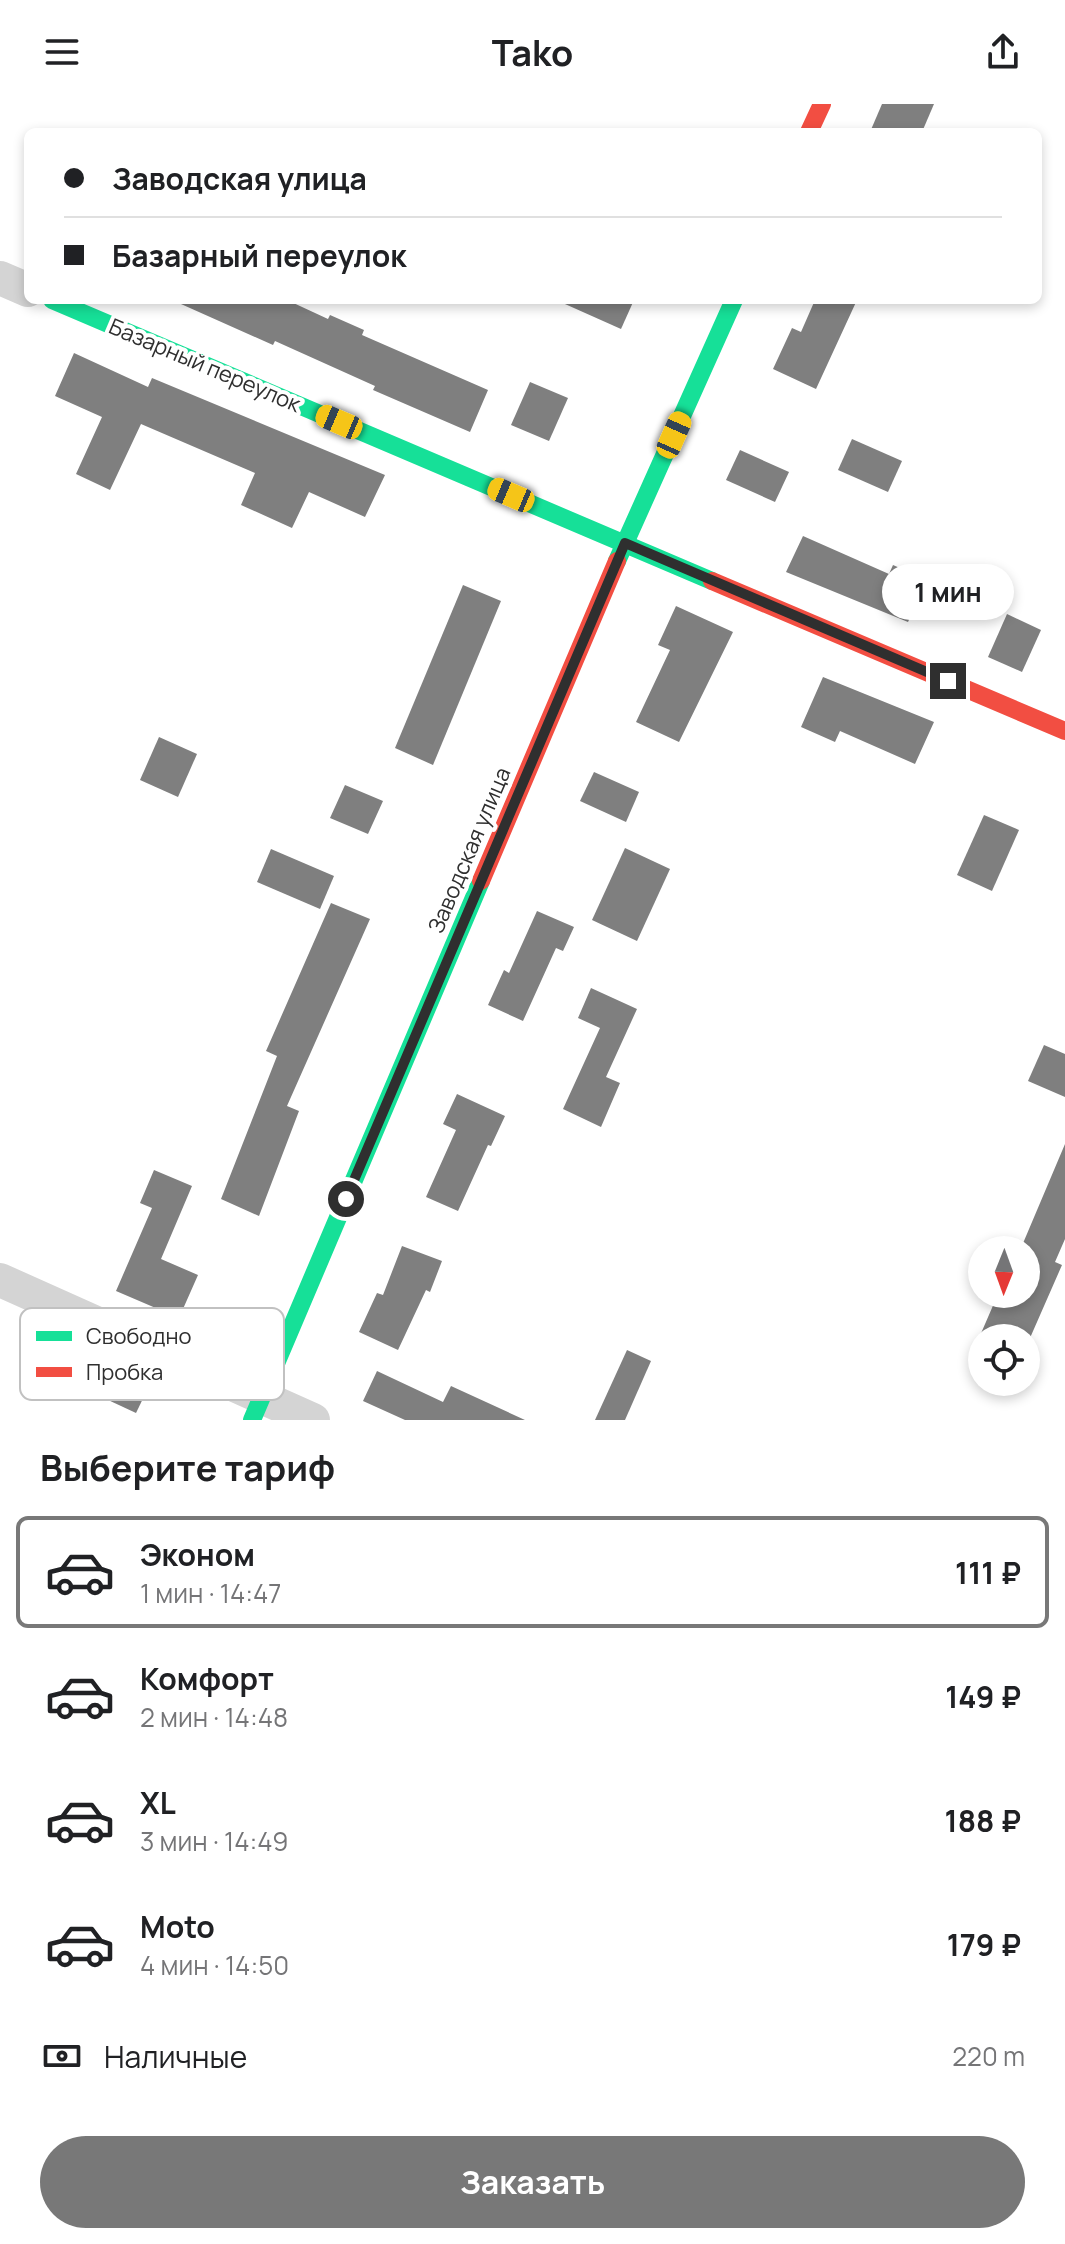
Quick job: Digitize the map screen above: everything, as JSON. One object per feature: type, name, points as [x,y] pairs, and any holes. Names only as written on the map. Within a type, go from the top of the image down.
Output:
[{"type":"main road","points":[[811,128],[822,104]]},
{"type":"main road","name":"Базарный переулок","points":[[61,304],[1065,731]]},
{"type":"main road","name":"Заводская улица","points":[[284,1345],[625,543],[732,304]]},
{"type":"street","points":[[0,278],[24,288]]},
{"type":"street","points":[[0,1280],[56,1308]]},
{"type":"street","points":[[239,1400],[257,1409],[313,1420]]},
{"type":"building","points":[[882,104],[934,104],[924,128],[872,128]]},
{"type":"building","points":[[181,304],[296,304],[328,319],[330,315],[364,330],[362,335],[488,390],[470,432],[373,390],[375,386],[275,341],[273,345]]},
{"type":"building","points":[[565,304],[632,304],[621,329]]},
{"type":"building","points":[[813,304],[855,304],[816,389],[773,369],[792,328],[801,332]]},
{"type":"building","points":[[74,353],[148,387],[152,378],[385,475],[365,517],[309,492],[292,528],[241,505],[255,473],[141,424],[110,490],[76,474],[102,417],[55,396]]},
{"type":"building","points":[[530,382],[568,398],[549,441],[511,425]]},
{"type":"building","points":[[852,439],[902,461],[888,492],[838,470]]},
{"type":"building","points":[[740,450],[789,472],[775,502],[726,480]]},
{"type":"building","points":[[803,536],[889,574],[893,565],[927,580],[908,622],[786,572]]},
{"type":"building","points":[[463,585],[501,601],[433,765],[395,748]]},
{"type":"building","points":[[676,606],[733,632],[679,742],[636,722],[670,650],[658,645]]},
{"type":"building","points":[[1007,614],[1041,630],[1022,672],[988,657]]},
{"type":"building","points":[[823,677],[934,722],[915,764],[840,731],[835,742],[801,727]]},
{"type":"building","points":[[159,737],[197,754],[178,797],[140,780]]},
{"type":"building","points":[[594,772],[639,792],[626,822],[580,801]]},
{"type":"building","points":[[345,785],[383,801],[368,834],[330,818]]},
{"type":"building","points":[[984,815],[1019,830],[992,891],[957,875]]},
{"type":"building","points":[[625,848],[670,869],[637,941],[592,920]]},
{"type":"building","points":[[271,849],[334,876],[320,909],[257,882]]},
{"type":"building","points":[[331,903],[370,919],[287,1106],[299,1111],[259,1216],[221,1199],[277,1056],[266,1051]]},
{"type":"building","points":[[537,911],[574,927],[563,951],[556,948],[523,1021],[488,1005],[504,970],[509,973]]},
{"type":"building","points":[[591,988],[637,1009],[606,1077],[620,1083],[601,1127],[563,1109],[600,1028],[578,1018]]},
{"type":"building","points":[[1044,1045],[1065,1054],[1065,1097],[1028,1081]]},
{"type":"building","points":[[457,1094],[505,1116],[458,1211],[426,1197],[456,1130],[443,1124]]},
{"type":"building","points":[[1065,1144],[1065,1239],[1055,1262],[1062,1265],[1036,1324],[985,1324],[992,1308],[1040,1308],[1040,1236],[1026,1236]]},
{"type":"building","points":[[154,1170],[192,1186],[161,1259],[198,1275],[183,1308],[156,1308],[116,1291],[152,1208],[140,1203]]},
{"type":"building","points":[[402,1246],[442,1261],[430,1292],[426,1290],[398,1350],[359,1332],[377,1293],[383,1295]]},
{"type":"building","points":[[627,1350],[651,1361],[625,1420],[595,1420]]},
{"type":"building","points":[[377,1371],[443,1402],[451,1386],[525,1420],[405,1420],[363,1401]]},
{"type":"building","points":[[108,1400],[142,1400],[136,1413]]},
{"type":"traffic: fast","points":[[61,304],[712,581]]},
{"type":"traffic: fast","points":[[617,561],[732,304]]},
{"type":"traffic: fast","points":[[284,1345],[481,881]]},
{"type":"traffic: fast","points":[[252,1420],[260,1400]]},
{"type":"traffic: jam","points":[[811,128],[822,104]]},
{"type":"traffic: jam","points":[[481,881],[617,561]]},
{"type":"traffic: jam","points":[[712,581],[1065,731]]},
{"type":"route","points":[[346,1199],[625,543],[948,681]]}]
